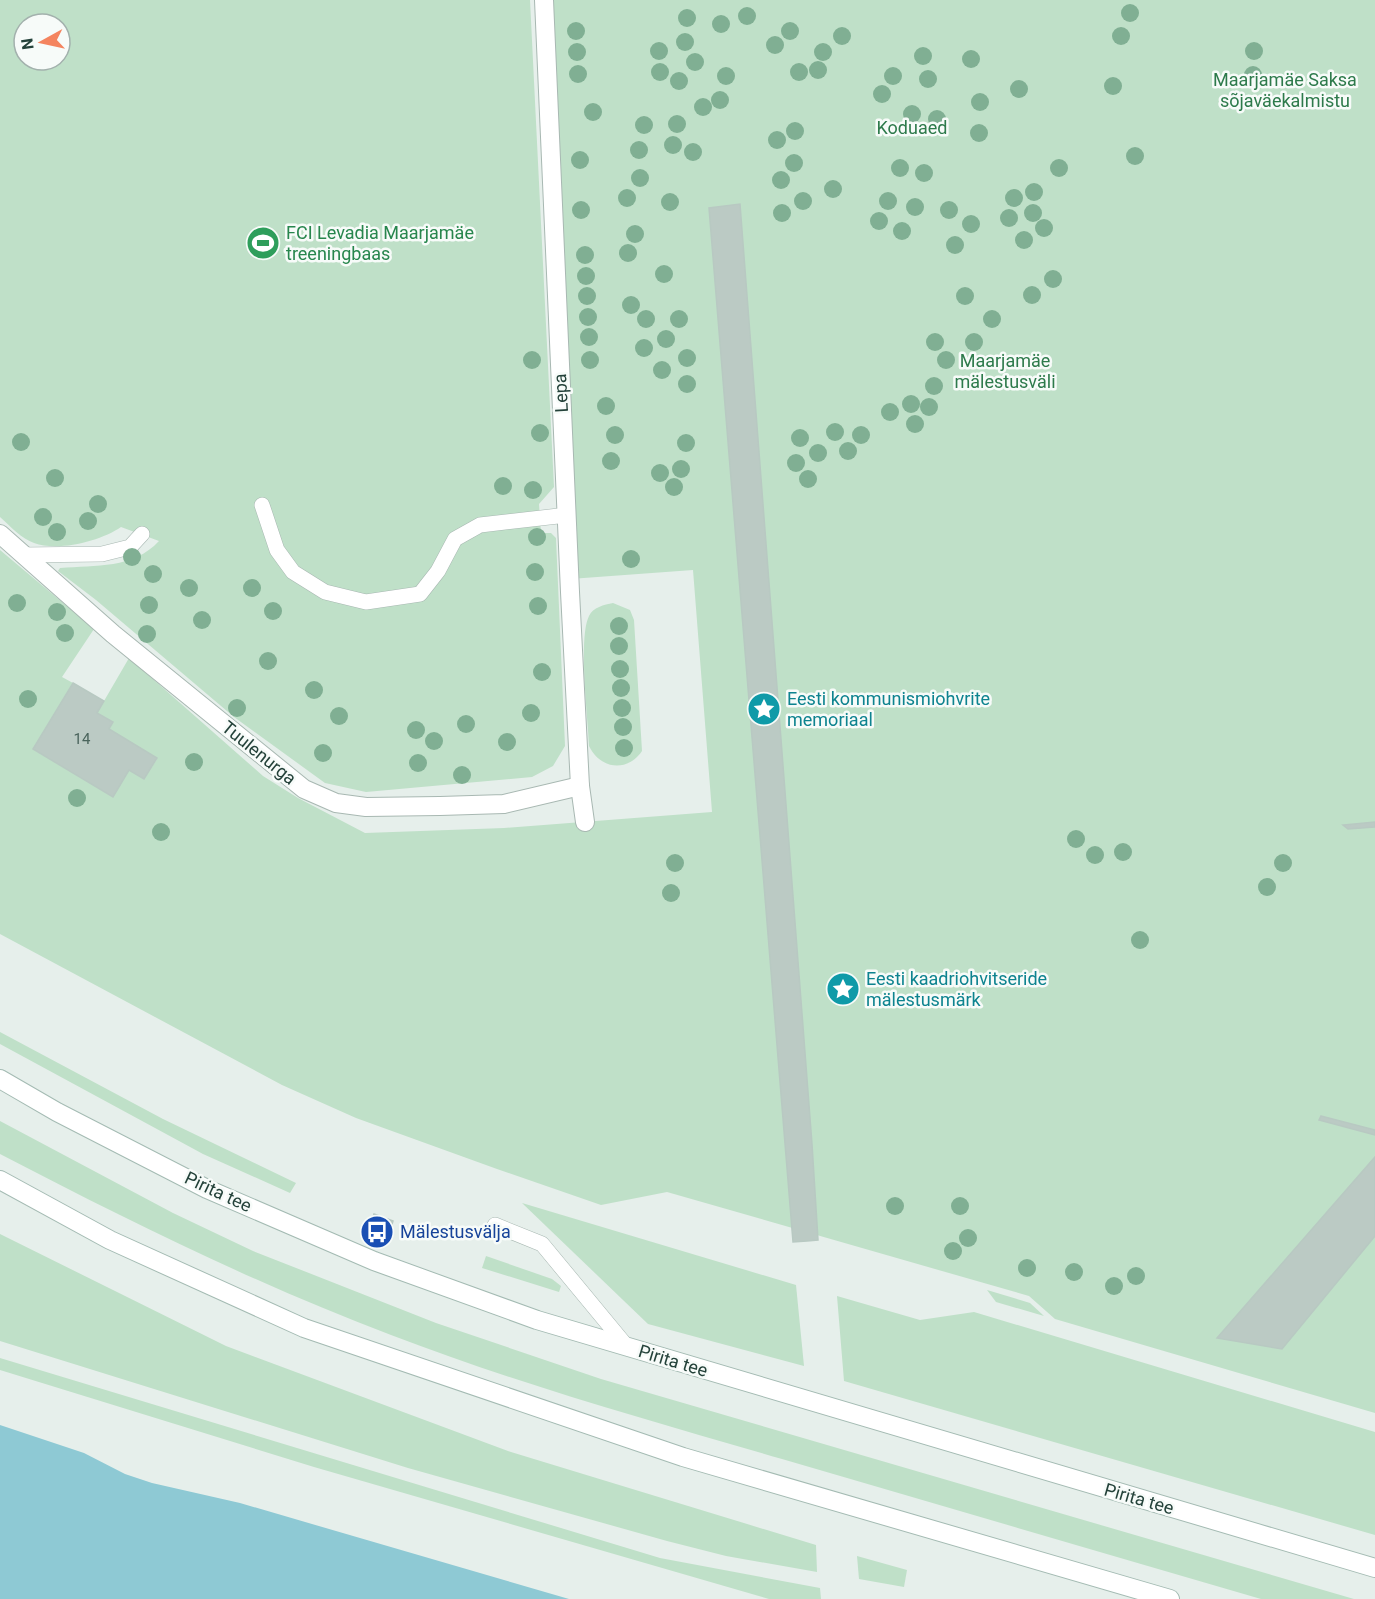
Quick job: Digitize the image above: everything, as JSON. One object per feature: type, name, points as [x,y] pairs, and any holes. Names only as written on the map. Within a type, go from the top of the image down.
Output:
[{"type":"main road","name":"Lepa","points":[[544,0],[580,786],[585,822]]},
{"type":"main road","name":"Tuulenurga","points":[[0,534],[113,634],[304,789],[336,803],[366,807],[504,804],[580,786]]},
{"type":"main road","name":"Pirita tee","points":[[0,1079],[57,1112],[207,1189],[374,1261],[537,1320],[1375,1568]]},
{"type":"main road","points":[[0,1180],[110,1240],[304,1328],[683,1457],[1170,1599]]},
{"type":"lane","points":[[262,505],[277,550],[293,572],[325,592],[366,602],[420,594],[438,571],[455,538],[480,525],[567,515]]},
{"type":"lane","points":[[23,555],[102,554],[130,547],[142,534]]},
{"type":"lane","points":[[495,1225],[542,1245],[628,1348]]},
{"type":"green space","name":"FCI Levadia Maarjamäe treeningbaas","points":[[0,0],[530,0],[554,487],[539,504],[541,533],[551,533],[556,538],[565,746],[553,766],[532,777],[366,792],[325,783],[234,717],[96,600],[58,571],[60,568],[100,566],[126,561],[138,557],[159,541],[121,527],[91,541],[67,546],[34,543],[16,532],[0,517]]},
{"type":"green space","name":"Maarjamäe mälestusväli","points":[[544,0],[1375,0],[1375,1413],[1055,1319],[1029,1296],[667,1192],[601,1205],[497,1169],[356,1118],[282,1085],[0,934],[0,550],[94,629],[62,677],[73,683],[33,749],[113,797],[129,770],[144,779],[157,759],[109,729],[113,722],[97,713],[129,658],[263,776],[298,798],[365,833],[504,828],[712,812],[693,570],[570,579]]},
{"type":"green space","points":[[613,603],[630,610],[634,620],[642,751],[629,763],[622,765],[600,760],[589,746],[584,679],[584,642],[589,616],[596,608]]},
{"type":"green space","points":[[0,1032],[163,1119],[296,1183],[290,1193],[203,1154],[0,1044]]},
{"type":"green space","points":[[0,1121],[173,1213],[253,1251],[436,1323],[601,1379],[1354,1599],[1261,1599],[634,1416],[439,1353],[241,1273],[0,1154]]},
{"type":"green space","points":[[522,1203],[796,1285],[804,1366],[648,1324]]},
{"type":"green space","points":[[0,1234],[226,1346],[511,1452],[816,1545],[817,1572],[726,1556],[667,1541],[408,1468],[0,1341]]},
{"type":"green space","points":[[486,1256],[552,1279],[561,1286],[559,1292],[482,1268]]},
{"type":"green space","points":[[987,1290],[1030,1303],[1044,1316],[996,1302]]},
{"type":"green space","points":[[837,1296],[920,1320],[974,1312],[1375,1432],[1375,1535],[844,1381]]},
{"type":"green space","points":[[0,1358],[660,1558],[820,1588],[821,1599],[769,1599],[314,1467],[0,1370]]},
{"type":"green space","points":[[857,1556],[907,1570],[904,1587],[859,1579]]},
{"type":"water","points":[[0,1425],[84,1453],[125,1474],[152,1483],[240,1503],[569,1599],[0,1599]]},
{"type":"building","points":[[740,204],[818,1240],[793,1242],[709,208]]},
{"type":"building","points":[[73,683],[104,701],[97,713],[113,722],[109,729],[157,758],[144,779],[129,770],[113,797],[33,749]]},
{"type":"building","points":[[1375,822],[1375,827],[1348,829],[1343,825]]},
{"type":"building","points":[[1321,1116],[1375,1130],[1375,1135],[1319,1120]]},
{"type":"building","points":[[1375,1157],[1375,1236],[1282,1349],[1217,1338]]},
{"type":"building","points":[[374,1214],[393,1221],[390,1231],[371,1224]]},
{"type":"place","name":"FCI Levadia Maarjamäe treeningbaas","points":[[263,243]]},
{"type":"place","name":"Eesti kommunismiohvrite memoriaal","points":[[764,709]]},
{"type":"place","name":"Eesti kaadriohvitseride mälestusmärk","points":[[843,989]]},
{"type":"place","name":"Mälestusvälja","points":[[377,1232]]},
{"type":"park label","name":"Maarjamäe Saksa sõjaväekalmistu","points":[[1285,90]]},
{"type":"park label","name":"Koduaed","points":[[912,128]]}]
